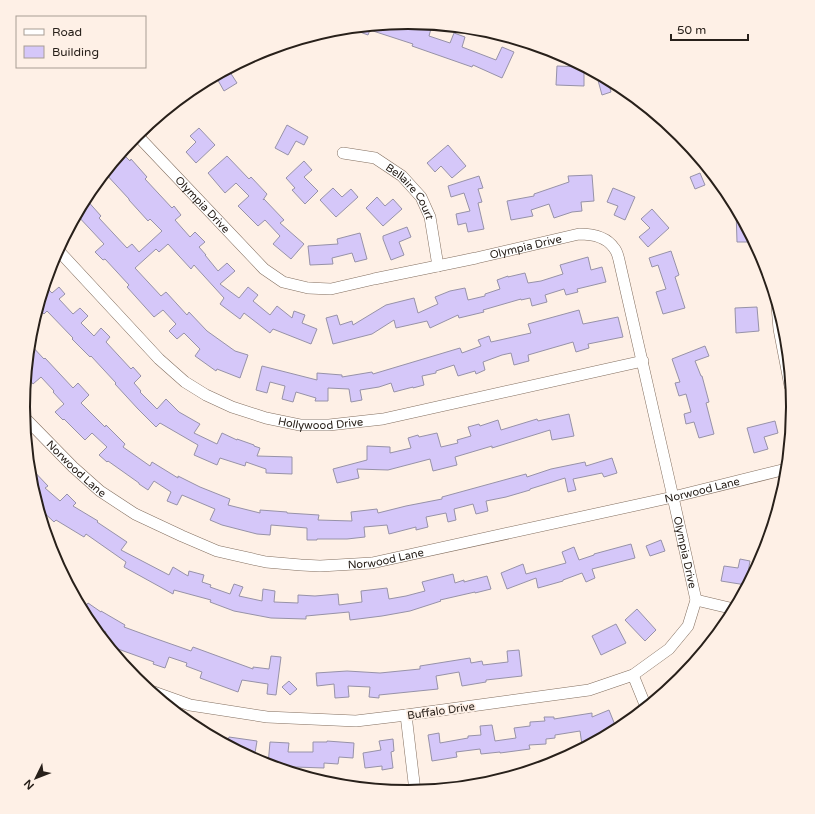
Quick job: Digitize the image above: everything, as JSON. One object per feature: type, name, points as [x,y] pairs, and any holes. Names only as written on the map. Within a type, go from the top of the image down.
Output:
[{"type":"street","name":"Olympia Drive","points":[[141,139],[264,269],[283,282],[308,288],[331,289],[579,234],[593,234],[607,241],[615,248],[619,260],[696,600]]},
{"type":"street","name":"Bellaire Court","points":[[344,153],[375,158],[402,176],[421,197],[430,216],[438,266]]},
{"type":"street","name":"Hollywood Drive","points":[[61,255],[159,359],[185,382],[206,395],[232,407],[266,418],[300,425],[329,425],[383,419],[643,362]]},
{"type":"street","name":"Norwood Lane","points":[[30,423],[73,467],[100,490],[135,514],[217,551],[266,562],[320,566],[346,566],[372,563],[673,497],[780,471]]},
{"type":"street","points":[[696,600],[728,608]]},
{"type":"street","name":"Buffalo Drive","points":[[163,695],[190,705],[267,717],[356,721],[589,690],[633,675],[669,649],[688,626],[696,600]]},
{"type":"street","points":[[633,675],[644,702]]},
{"type":"street","points":[[406,715],[414,785]]},
{"type":"building","points":[[408,29],[431,30],[429,36],[450,43],[454,33],[465,37],[462,47],[496,60],[502,47],[514,52],[502,78],[473,65],[472,67],[412,46],[413,44],[373,31]]},
{"type":"building","points":[[370,31],[368,35],[360,32]]},
{"type":"building","points":[[557,66],[572,67],[584,73],[584,86],[556,85]]},
{"type":"building","points":[[231,73],[237,83],[224,91],[218,81]]},
{"type":"building","points":[[598,81],[610,88],[611,92],[602,95]]},
{"type":"building","points":[[287,125],[308,137],[304,145],[296,141],[288,155],[275,148]]},
{"type":"building","points":[[199,128],[215,145],[196,163],[186,152],[196,142],[190,136]]},
{"type":"building","points":[[448,145],[466,166],[452,178],[441,166],[435,172],[427,163]]},
{"type":"building","points":[[125,156],[130,161],[131,159],[147,177],[145,179],[172,208],[174,206],[181,215],[175,220],[190,237],[195,232],[205,242],[199,247],[218,271],[227,263],[235,271],[220,284],[239,298],[248,287],[258,295],[253,301],[270,315],[277,306],[292,318],[294,311],[305,315],[302,323],[317,329],[311,344],[273,329],[270,333],[244,313],[240,319],[220,304],[224,298],[194,265],[191,269],[168,244],[159,252],[156,249],[135,268],[161,296],[166,292],[187,315],[189,312],[207,331],[235,351],[248,355],[240,378],[217,369],[216,371],[195,356],[200,349],[184,333],[177,339],[169,331],[176,324],[163,310],[154,317],[127,287],[129,285],[105,259],[103,260],[95,252],[104,244],[80,218],[89,203],[101,216],[99,218],[127,248],[132,244],[139,252],[162,231],[150,219],[148,221],[108,177]]},
{"type":"building","points":[[227,156],[249,179],[251,177],[267,194],[263,200],[264,199],[284,220],[280,223],[304,244],[291,259],[273,244],[280,236],[265,220],[258,226],[238,206],[249,196],[236,183],[225,193],[208,173]]},
{"type":"building","points":[[304,161],[312,170],[304,177],[318,191],[305,204],[292,190],[295,188],[286,178]]},
{"type":"building","points":[[700,173],[705,185],[695,189],[690,177]]},
{"type":"building","points":[[592,175],[594,201],[581,202],[582,211],[572,212],[554,218],[549,204],[531,210],[533,216],[511,220],[507,201],[534,196],[534,194],[569,182],[568,176]]},
{"type":"building","points":[[479,176],[483,188],[478,189],[482,202],[478,203],[484,229],[468,232],[466,223],[458,225],[456,214],[470,211],[464,193],[451,197],[448,186]]},
{"type":"building","points":[[333,188],[342,197],[351,189],[358,197],[336,217],[320,200]]},
{"type":"building","points":[[613,188],[635,197],[625,220],[614,215],[618,206],[607,202]]},
{"type":"building","points":[[377,197],[385,206],[393,199],[402,209],[383,226],[366,208]]},
{"type":"building","points":[[652,209],[669,228],[648,247],[639,237],[650,228],[641,219]]},
{"type":"building","points":[[736,220],[748,242],[737,242]]},
{"type":"building","points":[[407,227],[411,237],[399,242],[404,255],[391,260],[383,236]]},
{"type":"building","points":[[360,233],[367,259],[355,262],[352,253],[332,258],[333,264],[310,265],[308,246],[338,244],[337,239]]},
{"type":"building","points":[[671,251],[679,275],[675,277],[685,308],[663,314],[656,292],[666,289],[658,265],[652,267],[649,258]]},
{"type":"building","points":[[588,257],[591,270],[602,267],[606,282],[577,289],[578,292],[566,295],[564,289],[545,295],[547,302],[532,306],[530,298],[521,299],[483,310],[484,312],[459,318],[458,315],[430,328],[427,321],[396,328],[394,320],[372,334],[333,344],[326,318],[337,315],[340,325],[352,321],[353,325],[386,305],[414,298],[418,313],[438,304],[435,297],[450,291],[465,288],[468,300],[485,296],[485,294],[500,289],[497,280],[508,276],[525,273],[528,283],[541,281],[563,274],[560,265]]},
{"type":"building","points":[[59,287],[65,294],[59,299],[73,314],[80,308],[88,316],[81,323],[94,336],[101,328],[110,337],[106,342],[131,369],[133,367],[141,376],[134,383],[141,391],[140,392],[157,409],[166,399],[179,412],[200,424],[194,433],[217,444],[222,433],[260,448],[257,456],[292,457],[292,474],[266,473],[266,469],[246,462],[245,466],[220,458],[217,465],[194,455],[198,445],[160,423],[156,427],[115,384],[116,383],[91,356],[90,357],[72,339],[73,338],[47,311],[44,314],[41,311],[48,290],[52,293]]},
{"type":"building","points":[[757,307],[759,331],[736,333],[735,308]]},
{"type":"building","points":[[579,310],[583,324],[618,317],[623,337],[588,344],[589,348],[576,352],[573,342],[528,355],[529,361],[514,365],[511,353],[502,355],[483,362],[485,370],[476,374],[475,371],[458,376],[454,365],[436,371],[436,373],[422,376],[424,385],[394,392],[391,383],[379,387],[360,390],[362,400],[351,402],[349,389],[328,388],[328,401],[315,401],[316,398],[296,392],[293,402],[282,399],[285,386],[270,382],[267,393],[256,390],[262,366],[317,380],[317,373],[342,375],[342,377],[372,372],[373,374],[460,348],[462,353],[481,346],[478,340],[489,336],[491,342],[531,333],[528,324]]},
{"type":"building","points":[[705,346],[709,356],[695,361],[702,376],[709,402],[706,403],[714,434],[699,438],[694,422],[686,424],[684,414],[691,412],[686,394],[679,396],[675,383],[680,382],[672,359]]},
{"type":"building","points":[[34,349],[73,388],[78,383],[89,395],[81,403],[125,444],[123,447],[150,466],[152,462],[178,478],[178,476],[230,499],[228,505],[260,513],[260,510],[287,512],[319,515],[318,520],[352,521],[351,512],[377,509],[378,513],[442,499],[442,497],[526,474],[527,477],[551,469],[585,462],[586,466],[612,458],[617,473],[604,477],[602,473],[573,479],[576,490],[568,492],[565,478],[506,497],[486,501],[488,511],[476,514],[473,504],[454,509],[456,520],[448,522],[446,513],[426,517],[428,527],[416,530],[416,527],[389,534],[387,525],[364,527],[365,537],[307,540],[307,528],[271,525],[270,535],[257,534],[222,525],[210,520],[215,509],[182,495],[177,505],[167,501],[171,492],[154,481],[148,490],[139,484],[99,455],[107,447],[92,433],[85,440],[55,412],[64,404],[41,377],[33,384],[30,380]]},
{"type":"building","points":[[569,414],[574,436],[552,440],[550,430],[492,448],[492,446],[455,457],[457,465],[433,471],[430,459],[388,470],[357,469],[359,478],[337,483],[333,469],[367,460],[367,446],[390,447],[390,453],[411,448],[408,438],[418,435],[419,437],[437,433],[441,447],[458,443],[457,440],[471,436],[468,427],[479,424],[480,426],[498,420],[501,430],[537,419],[538,421]]},
{"type":"building","points":[[775,421],[778,433],[764,437],[768,449],[754,453],[747,428]]},
{"type":"building","points":[[36,473],[48,486],[45,488],[60,501],[67,494],[76,503],[73,506],[98,521],[97,522],[127,542],[121,550],[169,575],[173,567],[188,576],[189,571],[204,575],[202,582],[211,585],[210,587],[230,594],[234,584],[243,587],[239,596],[262,601],[263,589],[275,591],[274,602],[298,603],[298,595],[315,596],[338,594],[339,605],[362,602],[361,591],[387,588],[389,599],[425,591],[422,582],[453,574],[455,583],[487,576],[491,589],[440,600],[441,601],[410,611],[382,616],[350,620],[349,612],[306,616],[306,619],[271,618],[234,611],[210,602],[211,600],[174,590],[173,594],[124,567],[126,562],[86,534],[84,537],[56,520],[54,522],[45,513]]},
{"type":"building","points":[[661,540],[665,551],[650,556],[646,546]]},
{"type":"building","points":[[631,544],[635,558],[592,569],[595,578],[586,582],[582,573],[563,581],[538,588],[536,578],[507,589],[501,573],[523,564],[526,574],[566,563],[562,552],[574,547],[579,560],[594,554]]},
{"type":"building","points":[[740,559],[750,561],[748,571],[741,584],[721,581],[724,566],[738,568]]},
{"type":"building","points":[[88,603],[125,625],[124,627],[191,651],[193,647],[253,669],[253,667],[269,669],[271,656],[281,657],[276,695],[267,694],[268,684],[242,680],[238,692],[200,678],[202,672],[186,666],[187,663],[169,657],[165,668],[153,664],[154,662],[118,649],[86,606]]},
{"type":"building","points":[[637,609],[656,630],[645,641],[625,620]]},
{"type":"building","points":[[616,624],[626,643],[601,655],[592,636]]},
{"type":"building","points":[[519,650],[522,676],[486,680],[486,682],[462,686],[459,672],[436,676],[438,689],[379,695],[379,698],[369,697],[370,687],[348,686],[349,697],[335,698],[334,684],[317,686],[316,673],[347,671],[380,673],[420,669],[420,666],[470,658],[471,663],[482,661],[483,665],[508,662],[507,651]]},
{"type":"building","points":[[289,681],[297,689],[290,695],[282,687]]},
{"type":"building","points":[[609,710],[614,723],[582,742],[580,731],[555,735],[555,738],[546,739],[546,744],[529,745],[530,749],[481,754],[480,749],[456,752],[457,757],[432,761],[428,735],[439,733],[440,743],[468,738],[468,736],[481,735],[480,726],[492,725],[495,741],[516,738],[514,728],[530,726],[530,722],[545,721],[544,717],[554,717],[554,719],[592,713],[592,717]]},
{"type":"building","points":[[229,737],[257,741],[255,753],[240,746],[228,740]]},
{"type":"building","points":[[393,739],[394,751],[391,752],[393,768],[382,770],[382,766],[365,768],[363,753],[381,750],[379,741]]},
{"type":"building","points":[[270,742],[289,743],[288,752],[313,752],[313,742],[354,743],[353,758],[339,757],[338,764],[324,763],[324,768],[292,767],[269,758]]}]
